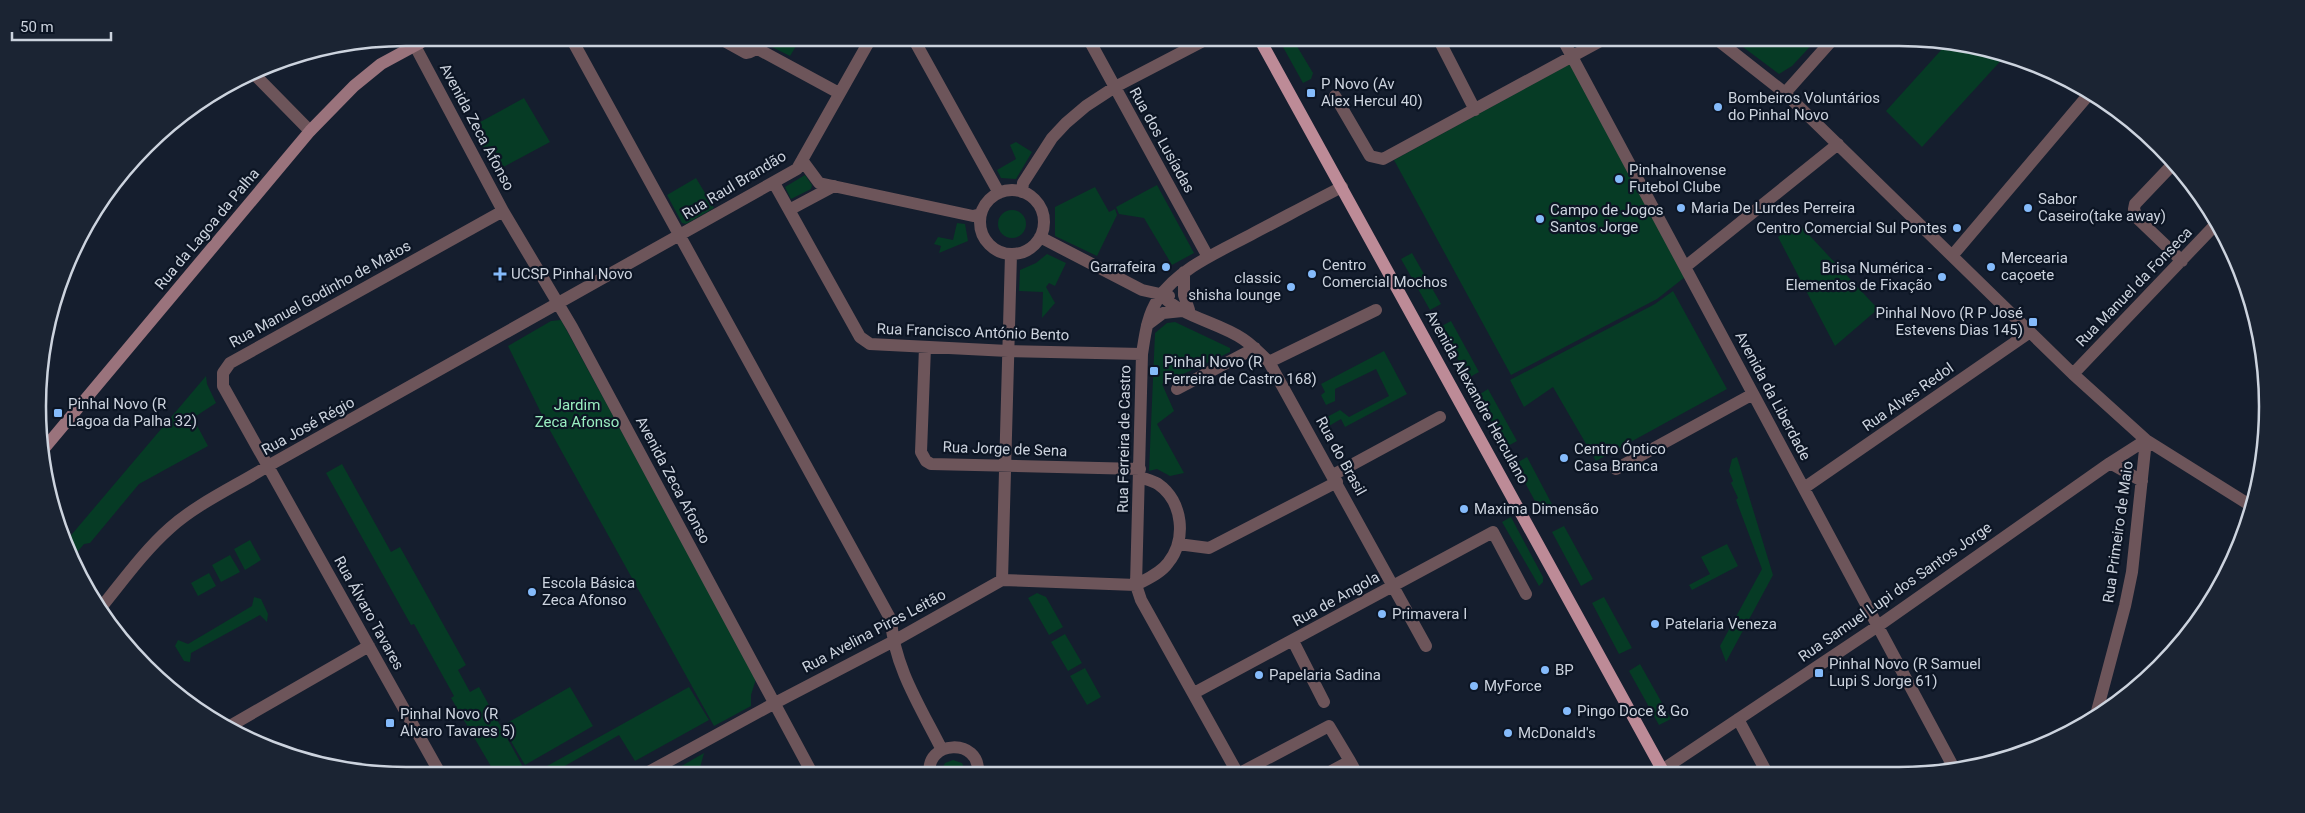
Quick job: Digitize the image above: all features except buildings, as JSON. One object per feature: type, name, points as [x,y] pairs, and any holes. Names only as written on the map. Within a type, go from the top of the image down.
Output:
[{"type":"main road","name":"Avenida Alexandre Herculano","points":[[1263,46],[1661,767]]},
{"type":"street","name":"Rua da Lagoa da Palha","points":[[48,440],[310,131],[354,86],[381,64],[415,46]]},
{"type":"street","name":"Avenida Zeca Afonso","points":[[415,46],[503,211],[559,304],[809,767]]},
{"type":"street","points":[[575,46],[891,620],[892,642],[898,662],[942,750]]},
{"type":"street","points":[[733,46],[746,53],[750,53],[754,46]]},
{"type":"street","points":[[760,46],[839,93]]},
{"type":"street","name":"Rua Raul Brandão","points":[[559,304],[797,169],[866,46]]},
{"type":"street","points":[[917,46],[999,193]]},
{"type":"street","name":"Rua dos Lusíadas","points":[[1092,46],[1208,257]]},
{"type":"street","points":[[1022,192],[1023,183],[1059,130],[1086,106],[1115,87],[1194,46]]},
{"type":"street","points":[[1442,46],[1475,110]]},
{"type":"street","name":"Avenida da Liberdade","points":[[1567,46],[1951,763]]},
{"type":"street","points":[[1335,96],[1370,156],[1383,159],[1592,46]]},
{"type":"street","points":[[1725,46],[1785,93],[2073,374],[2146,440],[2245,502]]},
{"type":"street","points":[[1785,93],[1827,46]]},
{"type":"street","points":[[258,78],[310,131]]},
{"type":"street","points":[[1952,256],[2085,99]]},
{"type":"street","points":[[1685,266],[1838,144]]},
{"type":"street","points":[[802,160],[819,183],[973,216],[981,214]]},
{"type":"street","points":[[2169,169],[2135,204],[2134,209],[2137,218],[2182,261]]},
{"type":"street","name":"Rua Francisco António Bento","points":[[774,183],[860,337],[870,344],[876,346],[925,346],[1008,351],[1142,354]]},
{"type":"street","points":[[790,210],[834,186]]},
{"type":"street","name":"Rua Ferreira de Castro","points":[[1234,767],[1141,600],[1136,585],[1142,354],[1147,325],[1162,295],[1184,272],[1208,257],[1342,187]]},
{"type":"street","points":[[1014,190],[1022,192],[1037,202],[1041,210],[1043,228],[1040,237],[1028,249],[1011,254],[1002,252],[987,241],[982,233],[981,214],[985,206],[999,193],[1014,190]]},
{"type":"street","name":"Rua Manuel Godinho de Matos","points":[[268,466],[223,386],[223,373],[230,363],[503,211]]},
{"type":"street","name":"Rua Manuel da Fonseca","points":[[2073,374],[2212,229]]},
{"type":"street","name":"Rua do Brasil","points":[[1040,237],[1142,290],[1176,299],[1188,312],[1243,339],[1269,362],[1426,646]]},
{"type":"street","points":[[1011,254],[1002,580],[1136,585],[1168,564],[1178,544],[1179,515],[1170,498],[1158,484],[1140,473]]},
{"type":"street","points":[[1147,325],[1163,313],[1188,312],[1184,295],[1184,272]]},
{"type":"street","name":"Rua José Régio","points":[[105,603],[155,542],[171,527],[268,466],[559,304]]},
{"type":"street","points":[[1269,362],[1376,310]]},
{"type":"street","name":"Rua Alves Redol","points":[[1804,488],[2030,332]]},
{"type":"street","name":"Rua Jorge de Sena","points":[[925,346],[921,452],[923,458],[930,464],[1140,473]]},
{"type":"street","points":[[1177,389],[1255,348]]},
{"type":"street","points":[[1616,469],[1753,394]]},
{"type":"street","points":[[1178,544],[1209,548],[1335,479],[1440,417]]},
{"type":"street","name":"Rua Samuel Lupi dos Santos Jorge","points":[[1669,767],[1878,626],[2110,463],[2146,440]]},
{"type":"street","name":"Rua Primeiro de Maio","points":[[2098,707],[2130,581],[2146,440]]},
{"type":"street","points":[[2110,463],[2142,480]]},
{"type":"street","name":"Rua Álvaro Tavares","points":[[268,466],[436,767]]},
{"type":"street","name":"Rua de Angola","points":[[1194,693],[1493,532],[1526,594]]},
{"type":"street","name":"Rua Avelina Pires Leitão","points":[[658,767],[892,642],[1002,580]]},
{"type":"street","points":[[1293,641],[1324,702]]},
{"type":"street","points":[[235,723],[369,646]]},
{"type":"street","points":[[1738,719],[1764,767]]},
{"type":"street","points":[[1251,767],[1330,726],[1353,767]]},
{"type":"street","points":[[931,767],[931,762],[942,750],[954,747],[970,752],[977,767]]},
{"type":"street","points":[[1339,767],[1350,761]]},
{"type":"green space","points":[[770,46],[796,46],[790,56]]},
{"type":"green space","points":[[1282,46],[1297,46],[1313,73],[1311,79],[1303,83]]},
{"type":"green space","points":[[1742,46],[1811,46],[1792,66],[1779,74]]},
{"type":"green space","points":[[1942,49],[2000,61],[1922,147],[1886,111]]},
{"type":"green space","name":"Campo de Jogos Santos Jorge","points":[[1570,64],[1685,277],[1657,299],[1511,375],[1394,160]]},
{"type":"green space","points":[[524,98],[550,142],[496,171],[471,127]]},
{"type":"green space","points":[[1016,142],[1032,152],[1016,179],[1001,178],[997,170],[1016,159],[1010,145]]},
{"type":"green space","points":[[805,175],[812,185],[811,189],[791,199],[785,187]]},
{"type":"green space","points":[[696,178],[714,208],[686,224],[682,223],[667,195]]},
{"type":"green space","points":[[1157,185],[1194,253],[1172,265],[1144,218],[1119,214],[1116,207]]},
{"type":"green space","points":[[1095,187],[1109,212],[1115,209],[1117,215],[1097,256],[1055,236],[1055,207]]},
{"type":"green space","points":[[1012,210],[1022,214],[1026,224],[1022,234],[1012,238],[1002,234],[998,224],[1002,214]]},
{"type":"green space","points":[[957,223],[965,224],[968,241],[939,253],[941,246],[934,244],[938,237],[953,240]]},
{"type":"green space","points":[[1798,223],[1878,309],[1835,346],[1778,237]]},
{"type":"green space","points":[[1412,253],[1441,304],[1430,310],[1401,259]]},
{"type":"green space","points":[[1047,254],[1066,263],[1055,286],[1049,283],[1046,287],[1055,303],[1042,318],[1043,292],[1019,291],[1020,270],[1036,263]]},
{"type":"green space","points":[[1673,291],[1727,389],[1596,461],[1553,387],[1524,407],[1510,380],[1655,304]]},
{"type":"green space","name":"Jardim Zeca Afonso","points":[[561,320],[756,679],[751,695],[751,706],[714,726],[547,425],[508,346],[551,321]]},
{"type":"green space","points":[[1451,321],[1479,372],[1468,378],[1440,327]]},
{"type":"green space","points":[[1175,322],[1230,348],[1230,352],[1162,384],[1174,411],[1157,424],[1184,473],[1170,476],[1157,469],[1149,471],[1155,333],[1167,323]]},
{"type":"green space","points":[[1384,351],[1407,394],[1345,427],[1341,419],[1322,430],[1318,422],[1340,410],[1349,417],[1389,396],[1376,369],[1335,389],[1335,401],[1326,405],[1321,395],[1325,392],[1321,384]]},
{"type":"green space","points":[[206,376],[207,384],[216,403],[193,418],[208,446],[139,484],[90,543],[84,544],[77,552],[71,536]]},
{"type":"green space","points":[[1488,389],[1517,441],[1506,447],[1477,396]]},
{"type":"green space","points":[[1527,457],[1555,510],[1543,516],[1515,464]]},
{"type":"green space","points":[[1737,457],[1773,575],[1726,662],[1720,646],[1762,569],[1731,483],[1733,481],[1729,471],[1732,459]]},
{"type":"green space","points":[[342,464],[391,552],[400,547],[466,665],[458,670],[470,692],[479,687],[523,767],[491,767],[451,698],[454,696],[414,624],[411,625],[326,473]]},
{"type":"green space","points":[[1511,517],[1543,577],[1543,582],[1539,586],[1502,522]]},
{"type":"green space","points":[[1564,526],[1593,579],[1581,586],[1552,532]]},
{"type":"green space","points":[[250,540],[261,560],[245,570],[234,549]]},
{"type":"green space","points":[[1727,544],[1738,566],[1692,590],[1689,585],[1710,574],[1701,557]]},
{"type":"green space","points":[[230,555],[240,572],[221,582],[212,565]]},
{"type":"green space","points":[[209,573],[216,586],[198,596],[191,583]]},
{"type":"green space","points":[[1037,593],[1046,597],[1063,627],[1049,635],[1028,598]]},
{"type":"green space","points":[[254,597],[261,599],[268,614],[267,622],[260,615],[191,653],[190,662],[184,661],[175,646],[178,640],[188,644],[252,606]]},
{"type":"green space","points":[[1604,597],[1632,648],[1619,654],[1592,603]]},
{"type":"green space","points":[[1065,634],[1082,663],[1068,671],[1051,642]]},
{"type":"green space","points":[[1640,664],[1671,719],[1659,725],[1629,671]]},
{"type":"green space","points":[[1085,668],[1101,697],[1087,705],[1070,676]]},
{"type":"green space","points":[[570,687],[593,726],[525,765],[502,726]]},
{"type":"green space","points":[[689,687],[709,720],[635,761],[619,735],[563,767],[545,767]]},
{"type":"green space","points":[[704,753],[700,767],[680,767]]},
{"type":"green space","points":[[953,760],[962,763],[964,767],[943,767],[945,763]]},
{"type":"place","name":"P Novo (Av Alex Hercul 40)","points":[[1311,93]]},
{"type":"place","name":"Bombeiros Voluntários do Pinhal Novo","points":[[1718,107]]},
{"type":"place","name":"Pinhalnovense Futebol Clube","points":[[1619,179]]},
{"type":"place","name":"Maria De Lurdes Perreira","points":[[1681,208]]},
{"type":"place","name":"Sabor Caseiro(take away)","points":[[2028,208]]},
{"type":"place","name":"Campo de Jogos Santos Jorge","points":[[1540,219]]},
{"type":"place","name":"Centro Comercial Sul Pontes","points":[[1957,228]]},
{"type":"place","name":"Garrafeira","points":[[1166,267]]},
{"type":"place","name":"Mercearia caçoete","points":[[1991,267]]},
{"type":"place","name":"UCSP Pinhal Novo","points":[[500,274]]},
{"type":"place","name":"Centro Comercial Mochos","points":[[1312,274]]},
{"type":"place","name":"Brisa Numérica - Elementos de Fixação","points":[[1942,277]]},
{"type":"place","name":"classic shisha lounge","points":[[1291,287]]},
{"type":"place","name":"Pinhal Novo (R P José Estevens Dias 145)","points":[[2033,322]]},
{"type":"place","name":"Pinhal Novo (R Ferreira de Castro 168)","points":[[1154,371]]},
{"type":"place","name":"Pinhal Novo (R Lagoa da Palha 32)","points":[[58,413]]},
{"type":"place","name":"Centro Óptico Casa Branca","points":[[1564,458]]},
{"type":"place","name":"Maxima Dimensão","points":[[1464,509]]},
{"type":"place","name":"Escola Básica Zeca Afonso","points":[[532,592]]},
{"type":"place","name":"Primavera I","points":[[1382,614]]},
{"type":"place","name":"Patelaria Veneza","points":[[1655,624]]},
{"type":"place","name":"BP","points":[[1545,670]]},
{"type":"place","name":"Pinhal Novo (R Samuel Lupi S Jorge 61)","points":[[1819,673]]},
{"type":"place","name":"Papelaria Sadina","points":[[1259,675]]},
{"type":"place","name":"MyForce","points":[[1474,686]]},
{"type":"place","name":"Pingo Doce & Go","points":[[1567,711]]},
{"type":"place","name":"Pinhal Novo (R Alvaro Tavares 5)","points":[[390,723]]},
{"type":"place","name":"McDonald's","points":[[1508,733]]}]
